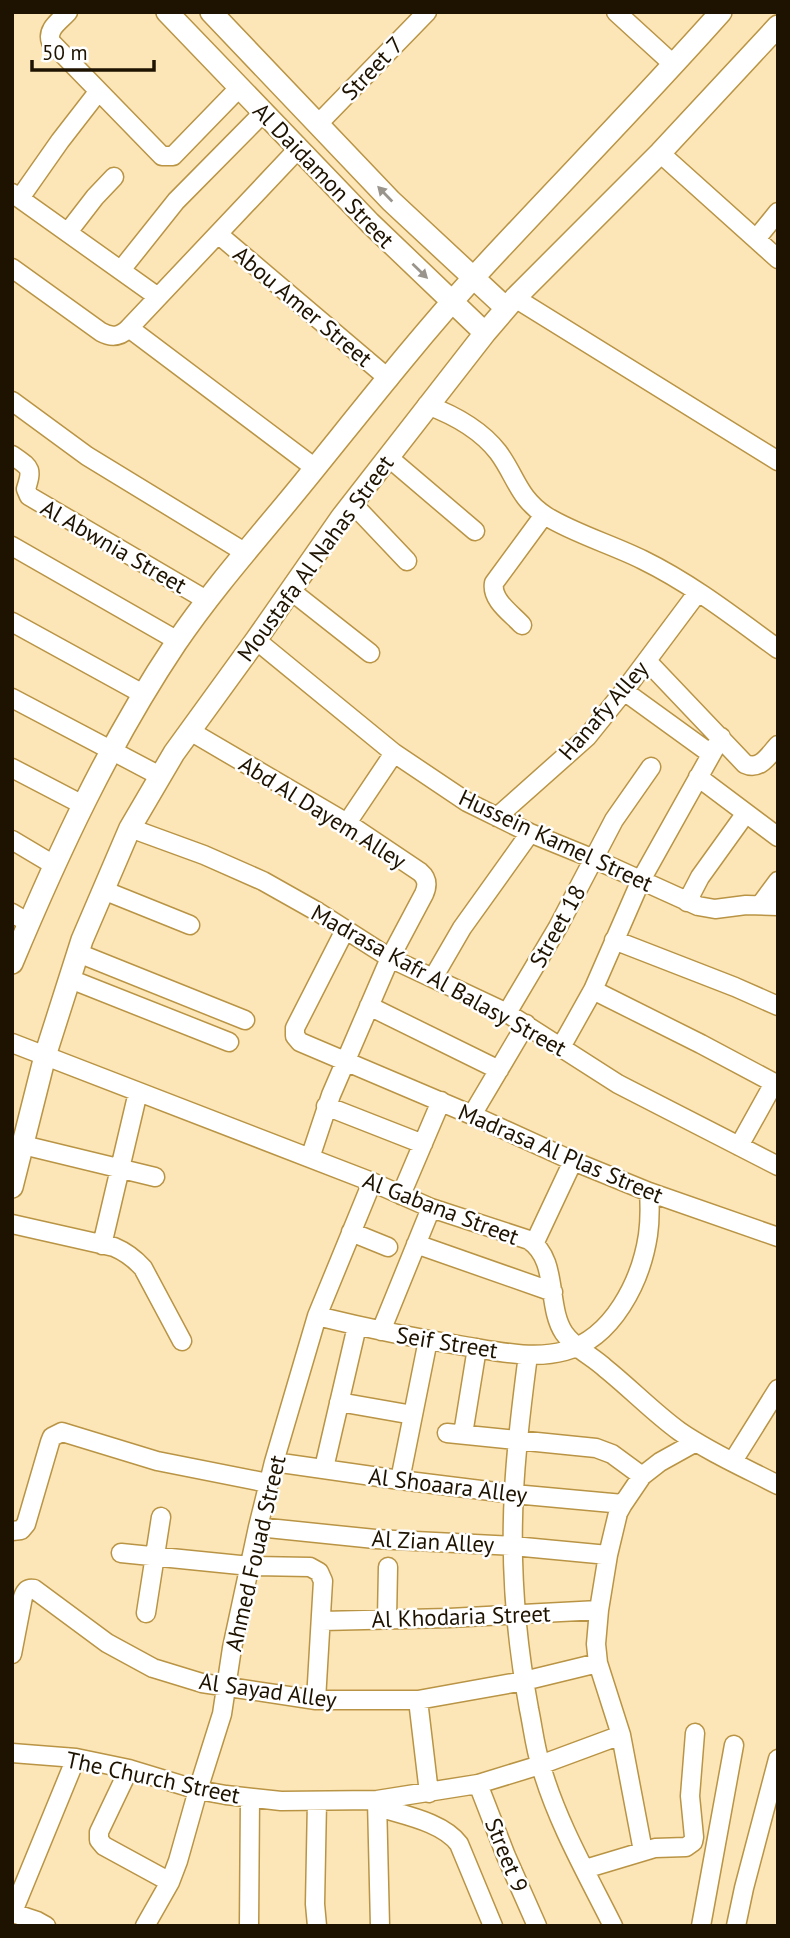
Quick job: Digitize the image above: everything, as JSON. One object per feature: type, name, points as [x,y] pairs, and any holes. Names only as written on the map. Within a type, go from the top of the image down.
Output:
[{"type":"street","points":[[68,12],[51,30],[50,39],[157,153],[173,156],[239,88]]},
{"type":"street","name":"Al Daidamon Street","points":[[167,12],[370,223],[485,333]]},
{"type":"street","name":"Street 7","points":[[318,124],[427,12]]},
{"type":"street","points":[[616,12],[674,65]]},
{"type":"street","points":[[12,963],[21,918],[54,865],[83,805],[144,694],[208,600],[452,303],[720,12]]},
{"type":"street","name":"Al Daidamon Street","points":[[215,14],[391,201],[474,278],[511,303]]},
{"type":"street","name":"Moustafa Al Nahas Street","points":[[12,1187],[45,1056],[78,953],[130,828],[160,776],[352,503],[485,333],[511,303],[660,153],[778,26]]},
{"type":"street","points":[[98,92],[16,195],[158,298]]},
{"type":"street","points":[[121,270],[167,211],[263,113]]},
{"type":"street","points":[[12,268],[106,335],[119,335],[158,298],[298,149]]},
{"type":"street","points":[[660,153],[778,259]]},
{"type":"street","points":[[68,232],[114,177]]},
{"type":"street","points":[[756,239],[778,212]]},
{"type":"street","name":"Abou Amer Street","points":[[218,234],[389,379]]},
{"type":"street","points":[[511,303],[778,461]]},
{"type":"street","points":[[129,328],[315,468]]},
{"type":"street","points":[[12,401],[87,456],[246,553]]},
{"type":"street","points":[[427,405],[460,419],[487,441],[499,453],[520,492],[544,515],[644,560],[698,592],[778,649]]},
{"type":"street","name":"Al Abwnia Street","points":[[12,455],[30,469],[26,489],[29,496],[208,600]]},
{"type":"street","points":[[388,457],[475,531]]},
{"type":"street","points":[[352,503],[407,561]]},
{"type":"street","points":[[522,625],[496,598],[493,587],[544,515]]},
{"type":"street","points":[[12,546],[178,641]]},
{"type":"street","points":[[290,590],[370,653]]},
{"type":"street","name":"Hanafy Alley","points":[[496,817],[587,737],[698,592]]},
{"type":"street","points":[[12,622],[144,694]]},
{"type":"street","name":"Hussein Kamel Street","points":[[257,640],[394,753],[467,802],[530,833],[698,906],[715,909],[769,905]]},
{"type":"street","points":[[647,661],[746,764],[754,767],[778,745]]},
{"type":"street","points":[[624,691],[711,754]]},
{"type":"street","points":[[12,698],[160,776]]},
{"type":"street","name":"Abd Al Dayem Alley","points":[[190,731],[347,823],[420,872],[426,879],[424,894],[390,958],[326,1106],[310,1158]]},
{"type":"street","points":[[561,1047],[593,990],[641,880],[720,737]]},
{"type":"street","points":[[347,823],[394,753]]},
{"type":"street","name":"Street 18","points":[[507,1013],[541,957],[614,820],[651,767]]},
{"type":"street","points":[[12,768],[83,805]]},
{"type":"street","points":[[698,777],[778,837]]},
{"type":"street","points":[[687,902],[706,868],[746,813]]},
{"type":"street","name":"Madrasa Kafr Al Balasy Street","points":[[130,828],[204,855],[291,896],[390,958],[507,1013],[618,1084],[778,1166]]},
{"type":"street","points":[[433,978],[462,928],[530,833]]},
{"type":"street","points":[[12,840],[54,865]]},
{"type":"street","points":[[769,905],[778,881]]},
{"type":"street","points":[[103,890],[190,925]]},
{"type":"street","name":"Madrasa Al Plas Street","points":[[345,930],[295,1032],[300,1042],[441,1101],[573,1161],[649,1192],[778,1237]]},
{"type":"street","points":[[614,940],[778,1006]]},
{"type":"street","points":[[78,953],[245,1020]]},
{"type":"street","points":[[70,979],[229,1042]]},
{"type":"street","points":[[593,990],[776,1084],[739,1146]]},
{"type":"street","points":[[369,1006],[499,1070]]},
{"type":"street","points":[[472,1115],[526,1024]]},
{"type":"street","name":"Al Gabana Street","points":[[12,1043],[372,1182],[431,1208],[529,1240],[544,1258],[559,1323],[564,1333],[578,1347],[603,1365],[659,1415],[696,1442],[778,1485]]},
{"type":"street","points":[[102,1245],[138,1092]]},
{"type":"street","points":[[401,1195],[441,1101]]},
{"type":"street","points":[[326,1106],[423,1144]]},
{"type":"street","points":[[23,1145],[155,1177]]},
{"type":"street","points":[[534,1244],[573,1161]]},
{"type":"street","name":"Ahmed Fouad Street","points":[[145,1926],[170,1882],[178,1861],[222,1714],[232,1648],[268,1483],[317,1316],[372,1182]]},
{"type":"street","points":[[578,1347],[615,1315],[636,1277],[648,1235],[649,1192]]},
{"type":"street","points":[[381,1331],[431,1208]]},
{"type":"street","points":[[12,1224],[114,1247],[125,1252],[143,1268],[182,1340]]},
{"type":"street","points":[[351,1232],[388,1247]]},
{"type":"street","points":[[416,1244],[553,1292]]},
{"type":"street","name":"Seif Street","points":[[317,1316],[428,1340],[528,1355],[556,1354],[578,1347]]},
{"type":"street","points":[[324,1468],[357,1326]]},
{"type":"street","points":[[400,1480],[428,1340]]},
{"type":"street","points":[[477,1348],[455,1434],[596,1448],[611,1454],[642,1476]]},
{"type":"street","points":[[528,1355],[517,1440],[513,1546],[524,1681],[540,1765],[572,1844],[613,1926]]},
{"type":"street","points":[[733,1461],[778,1389]]},
{"type":"street","points":[[339,1402],[413,1415]]},
{"type":"street","points":[[12,1531],[21,1530],[26,1524],[50,1442],[52,1437],[62,1432],[157,1461],[268,1483]]},
{"type":"street","points":[[643,1851],[621,1735],[598,1663],[599,1610],[608,1555],[622,1504],[642,1476],[660,1462],[696,1442]]},
{"type":"street","name":"Al Shoaara Alley","points":[[274,1462],[514,1494],[622,1504]]},
{"type":"street","points":[[146,1614],[162,1517]]},
{"type":"street","name":"Al Zian Alley","points":[[258,1527],[375,1539],[513,1546],[608,1555]]},
{"type":"street","points":[[121,1553],[250,1566],[310,1567],[319,1572],[323,1581],[316,1700]]},
{"type":"street","points":[[387,1619],[388,1567]]},
{"type":"street","name":"Al Sayad Alley","points":[[12,1654],[15,1619],[24,1593],[30,1589],[130,1657],[177,1676],[227,1687],[316,1700],[418,1700],[524,1681],[598,1663]]},
{"type":"street","name":"Al Khodaria Street","points":[[322,1621],[599,1610]]},
{"type":"street","points":[[418,1700],[429,1793]]},
{"type":"street","points":[[585,1869],[655,1848],[690,1845],[694,1837],[690,1796],[695,1732]]},
{"type":"street","name":"The Church Street","points":[[12,1753],[76,1758],[128,1769],[198,1790],[250,1798],[378,1804],[478,1784],[540,1765],[621,1735]]},
{"type":"street","points":[[701,1926],[734,1745]]},
{"type":"street","points":[[46,1926],[13,1913],[76,1758]]},
{"type":"street","points":[[736,1926],[778,1759]]},
{"type":"street","points":[[128,1769],[99,1832],[99,1840],[104,1846],[170,1882]]},
{"type":"street","name":"Street 9","points":[[478,1784],[537,1926]]},
{"type":"street","points":[[249,1926],[250,1798]]},
{"type":"street","points":[[317,1801],[317,1926]]},
{"type":"street","points":[[380,1926],[378,1804],[441,1828],[454,1837],[493,1926]]}]
